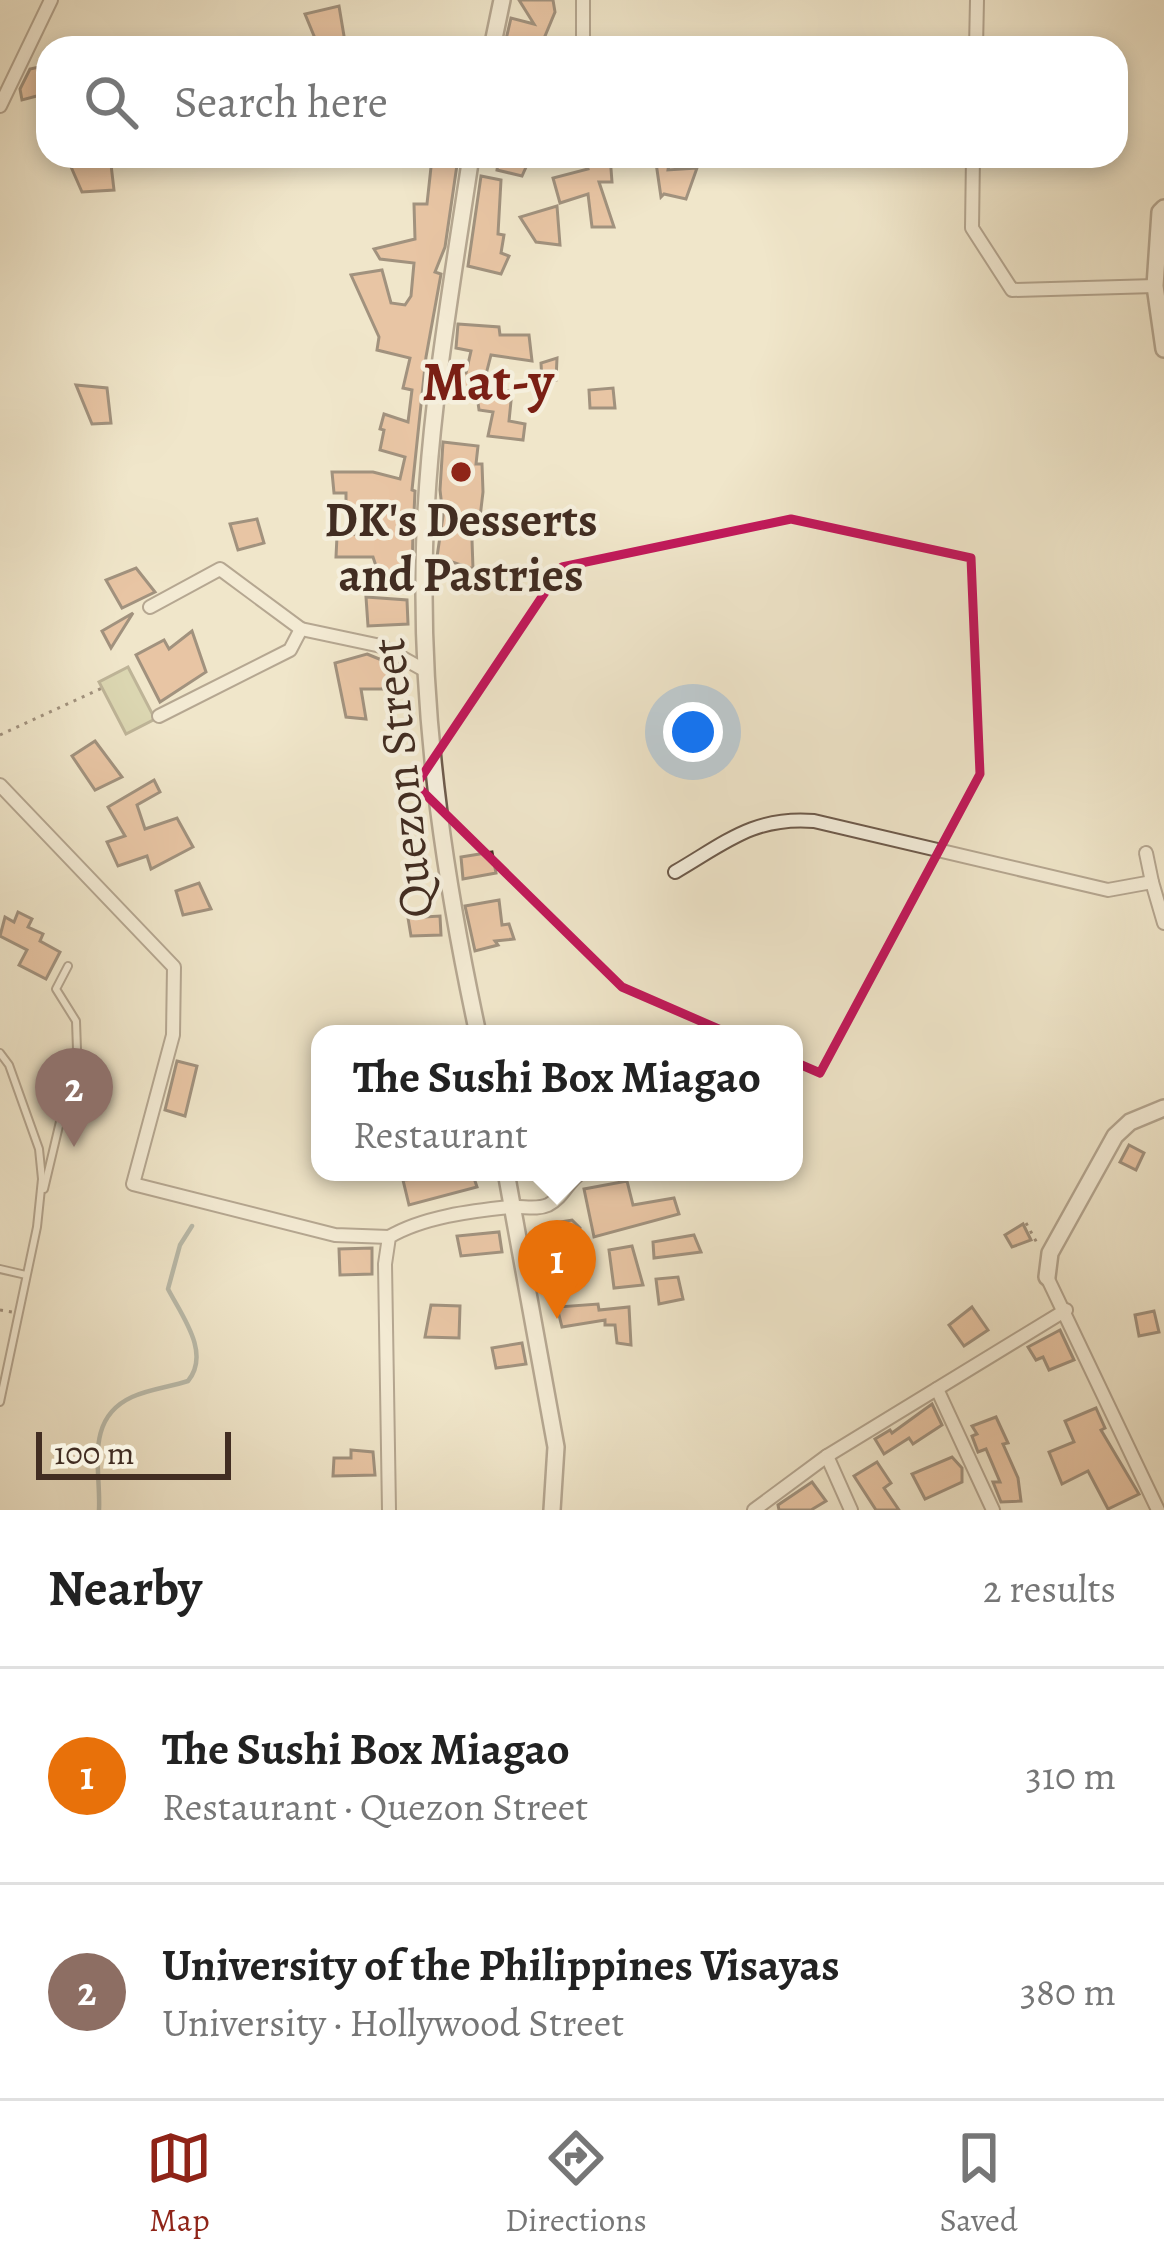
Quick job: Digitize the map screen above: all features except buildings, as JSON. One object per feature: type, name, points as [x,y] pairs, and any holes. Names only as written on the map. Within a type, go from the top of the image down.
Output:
[{"type":"street","points":[[0,106],[52,0]]},
{"type":"street","points":[[494,36],[502,0]]},
{"type":"street","points":[[583,0],[584,36]]},
{"type":"street","points":[[976,36],[977,0]]},
{"type":"street","name":"Quezon Street","points":[[469,168],[443,352],[424,580],[426,671],[441,836],[476,1025]]},
{"type":"street","points":[[974,168],[972,228],[1012,290],[1155,286]]},
{"type":"street","points":[[1164,208],[1155,286],[1164,349]]},
{"type":"street","points":[[150,608],[220,569],[301,628],[381,646],[426,671]]},
{"type":"street","points":[[159,716],[290,650],[301,628]]},
{"type":"street","points":[[0,785],[174,968],[172,1035],[133,1184],[334,1235],[389,1237],[409,1225],[514,1207],[544,1208],[561,1196],[571,1181]]},
{"type":"street","points":[[675,872],[758,825],[783,819],[836,824],[1108,890],[1152,882]]},
{"type":"street","points":[[1146,853],[1164,923]]},
{"type":"street","points":[[1158,1510],[1048,1271],[1050,1253],[1115,1136],[1130,1122],[1164,1108]]},
{"type":"street","points":[[508,1181],[556,1447],[552,1510]]},
{"type":"street","points":[[389,1237],[385,1264],[389,1510]]},
{"type":"street","points":[[754,1510],[827,1456],[1066,1310]]},
{"type":"street","points":[[937,1389],[993,1510]]},
{"type":"street","points":[[827,1456],[850,1510]]},
{"type":"lane","points":[[0,1402],[77,1050],[76,1021],[56,989],[68,966]]},
{"type":"lane","points":[[0,1053],[9,1065],[39,1149],[42,1198]]},
{"type":"lane","points":[[0,1269],[27,1275]]},
{"type":"path","points":[[0,735],[102,688]]},
{"type":"path","points":[[1026,1223],[1048,1271]]},
{"type":"highlighted area","points":[[791,519],[971,558],[980,774],[820,1073],[622,987],[416,785],[562,567]]},
{"type":"green space","points":[[128,667],[155,719],[126,734],[99,682]]},
{"type":"waterway","points":[[99,1510],[98,1446],[107,1418],[132,1397],[188,1381],[194,1370],[197,1359],[192,1335],[168,1289],[180,1245],[192,1226]]},
{"type":"place","name":"DK's Desserts and Pastries","points":[[461,472]]},
{"type":"place","name":"University of the Philippines Visayas","points":[[74,1147]]},
{"type":"place","name":"The Sushi Box Miagao","points":[[557,1319]]},
{"type":"district","name":"Mat-y","points":[[488,382]]}]
